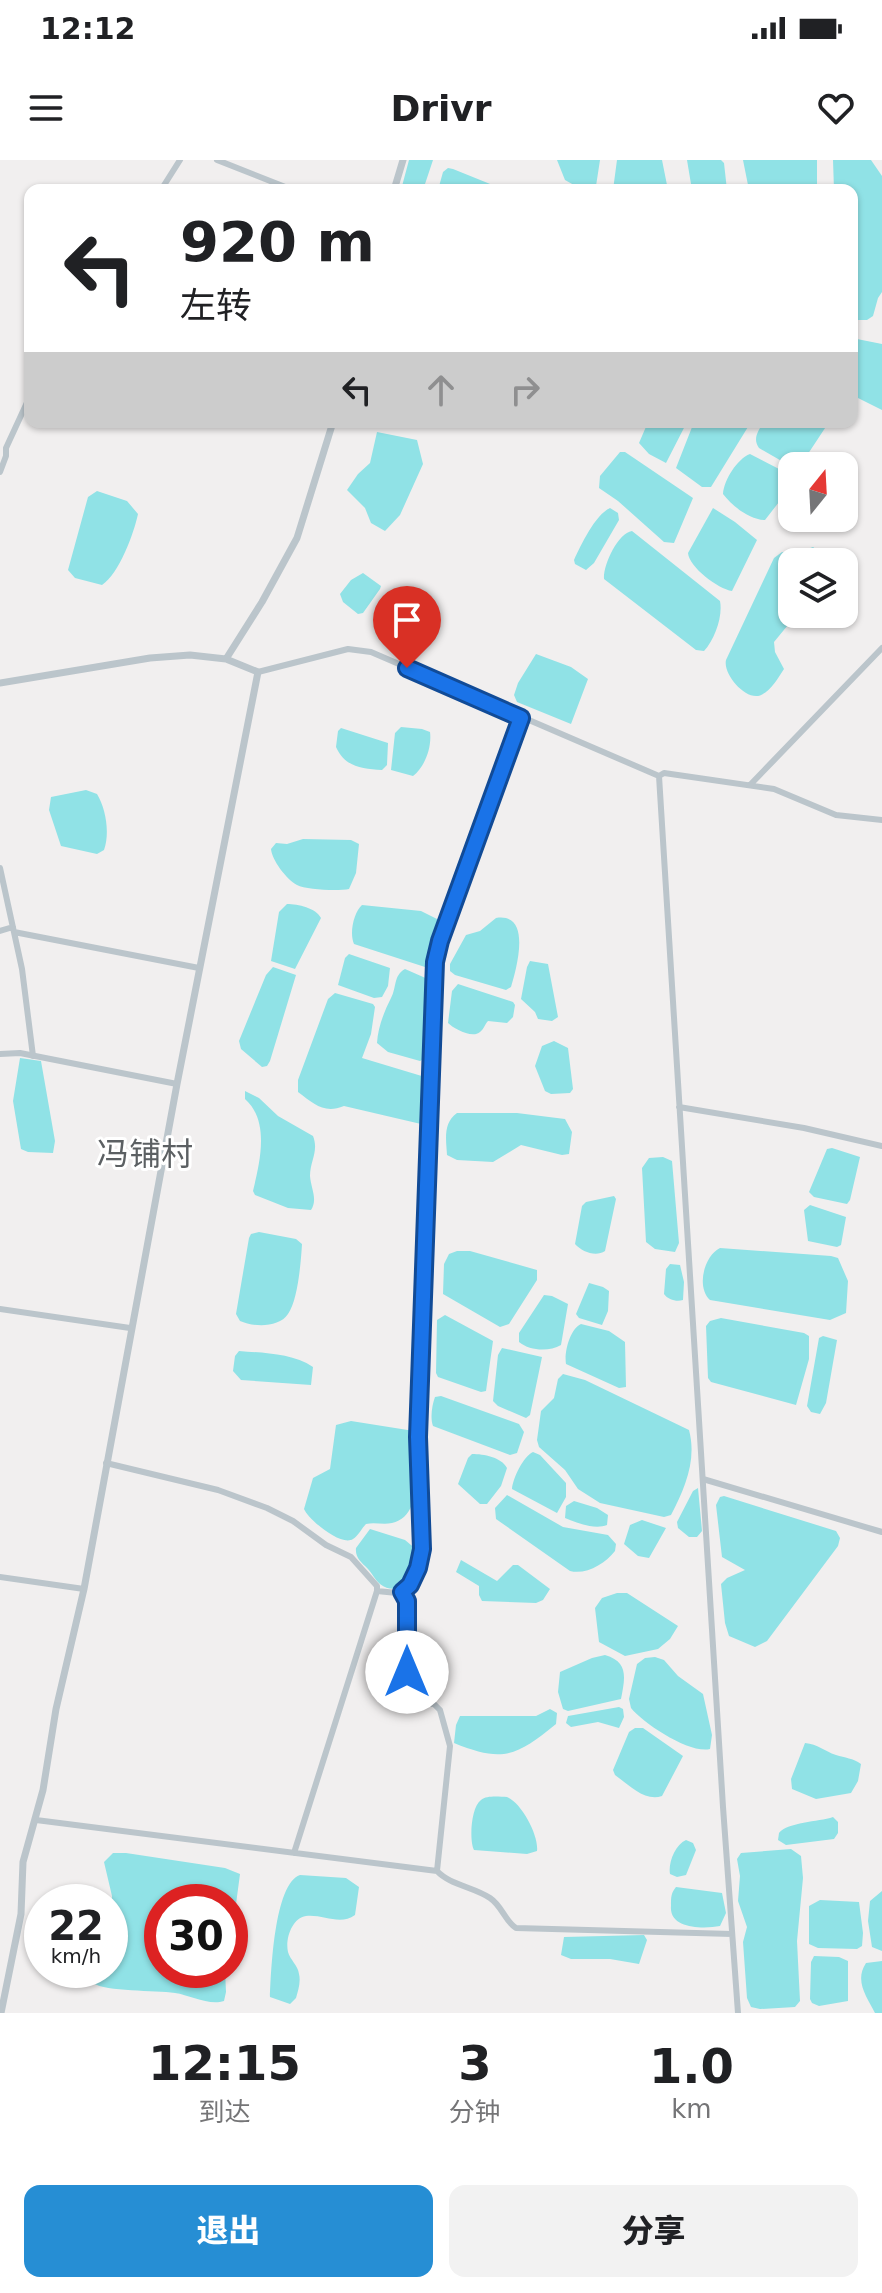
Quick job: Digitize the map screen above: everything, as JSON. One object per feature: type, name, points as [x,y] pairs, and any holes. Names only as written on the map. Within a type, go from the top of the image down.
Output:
[{"type":"street","points":[[165,184],[180,160]]},
{"type":"street","points":[[217,160],[278,184]]},
{"type":"street","points":[[396,184],[403,160]]},
{"type":"street","points":[[0,472],[6,456],[3,447],[24,407]]},
{"type":"street","points":[[226,659],[297,538],[331,428]]},
{"type":"street","points":[[750,785],[882,648]]},
{"type":"street","points":[[0,683],[190,655],[226,659],[258,672],[348,649],[363,650],[379,654],[436,682],[659,776]]},
{"type":"street","points":[[1,2013],[21,1914],[23,1862],[36,1820],[56,1709],[84,1589],[130,1328],[258,672]]},
{"type":"street","points":[[377,1591],[402,1592],[410,1585],[422,1549],[418,1437],[436,954],[521,718]]},
{"type":"street","points":[[659,776],[664,773],[774,789],[836,815],[882,820]]},
{"type":"street","points":[[659,776],[738,2013]]},
{"type":"street","points":[[0,868],[22,969],[33,1056]]},
{"type":"street","points":[[0,931],[13,930],[199,968]]},
{"type":"street","points":[[0,1054],[33,1056],[177,1084]]},
{"type":"street","points":[[679,1107],[804,1128],[882,1146]]},
{"type":"street","points":[[0,1309],[130,1328]]},
{"type":"street","points":[[106,1463],[218,1490],[275,1511],[326,1545],[351,1557],[373,1581],[377,1591],[294,1853]]},
{"type":"street","points":[[703,1479],[882,1532]]},
{"type":"street","points":[[0,1577],[84,1589]]},
{"type":"street","points":[[402,1592],[407,1601],[408,1698],[412,1703],[434,1704],[440,1710],[450,1737],[437,1871]]},
{"type":"street","points":[[36,1820],[437,1871],[445,1878],[489,1897],[511,1926],[516,1928],[732,1934]]},
{"type":"water","points":[[409,160],[433,160],[425,184],[403,184]]},
{"type":"water","points":[[557,160],[600,160],[596,184],[572,184],[565,180]]},
{"type":"water","points":[[617,160],[662,160],[667,184],[614,184]]},
{"type":"water","points":[[687,160],[721,160],[724,163],[726,184],[691,184]]},
{"type":"water","points":[[743,160],[817,160],[817,184],[748,184]]},
{"type":"water","points":[[833,160],[871,160],[882,176],[882,292],[873,316],[867,320],[858,320],[858,184],[834,184]]},
{"type":"water","points":[[453,169],[490,184],[440,184],[443,172]]},
{"type":"water","points":[[858,339],[882,344],[882,410],[858,398]]},
{"type":"water","points":[[645,428],[684,428],[666,463],[649,454],[639,443]]},
{"type":"water","points":[[692,428],[747,428],[711,487],[702,487],[676,468]]},
{"type":"water","points":[[760,428],[825,428],[809,452],[778,452],[778,459],[759,448],[756,438]]},
{"type":"water","points":[[377,432],[417,440],[423,464],[400,515],[385,531],[371,523],[365,508],[347,490],[370,463]]},
{"type":"water","points":[[620,452],[625,452],[693,498],[674,543],[664,542],[599,488],[600,476]]},
{"type":"water","points":[[750,454],[778,468],[778,503],[765,520],[742,512],[723,494],[740,460]]},
{"type":"water","points":[[97,491],[127,501],[138,514],[120,563],[102,585],[75,578],[68,570],[88,497]]},
{"type":"water","points":[[610,508],[618,513],[619,520],[594,563],[586,570],[575,564],[574,560],[594,524]]},
{"type":"water","points":[[713,508],[757,540],[732,591],[705,576],[693,565],[688,553]]},
{"type":"water","points":[[632,531],[720,601],[717,627],[704,651],[696,650],[604,579],[612,550],[622,537]]},
{"type":"water","points":[[778,555],[778,628],[786,628],[774,642],[775,652],[784,669],[765,693],[756,696],[745,692],[730,677],[726,660]]},
{"type":"water","points":[[363,573],[381,586],[363,613],[358,614],[343,602],[340,594],[351,580]]},
{"type":"water","points":[[536,654],[571,667],[588,679],[571,724],[517,702],[514,695],[518,683]]},
{"type":"water","points":[[401,727],[430,732],[427,756],[413,776],[391,770],[395,733]]},
{"type":"water","points":[[341,728],[388,743],[387,765],[382,770],[368,769],[344,759],[336,747]]},
{"type":"water","points":[[86,790],[97,794],[106,821],[104,850],[97,854],[61,846],[49,810],[51,797]]},
{"type":"water","points":[[303,839],[351,840],[359,844],[356,873],[349,889],[301,887],[284,874],[271,849],[276,843],[287,844]]},
{"type":"water","points":[[287,904],[311,909],[321,918],[295,969],[271,961],[279,912]]},
{"type":"water","points":[[362,905],[421,911],[437,919],[438,934],[430,966],[354,944],[353,923]]},
{"type":"water","points":[[496,918],[515,924],[518,933],[516,968],[511,987],[506,990],[450,971],[450,964],[466,935],[480,931]]},
{"type":"water","points":[[349,954],[390,968],[388,986],[382,997],[374,998],[338,985],[345,958]]},
{"type":"water","points":[[530,961],[548,964],[558,1017],[552,1021],[538,1019],[521,999]]},
{"type":"water","points":[[273,967],[296,975],[270,1061],[262,1067],[241,1049],[239,1041],[266,975]]},
{"type":"water","points":[[405,969],[430,980],[427,1057],[420,1061],[388,1052],[377,1043],[397,978]]},
{"type":"water","points":[[458,984],[513,1002],[513,1017],[507,1023],[488,1021],[477,1034],[454,1028],[448,1023],[452,991]]},
{"type":"water","points":[[335,993],[375,1007],[371,1034],[362,1058],[425,1077],[421,1124],[344,1106],[325,1108],[298,1092],[298,1080],[328,999]]},
{"type":"water","points":[[554,1041],[568,1048],[573,1089],[570,1093],[551,1094],[545,1091],[535,1066],[542,1046]]},
{"type":"water","points":[[20,1058],[41,1061],[55,1141],[53,1153],[21,1149],[13,1101]]},
{"type":"water","points":[[245,1091],[259,1098],[278,1116],[313,1136],[315,1146],[310,1176],[314,1202],[311,1210],[288,1208],[255,1195],[260,1130],[253,1108],[245,1099]]},
{"type":"water","points":[[457,1113],[517,1113],[565,1119],[572,1132],[569,1154],[521,1145],[493,1162],[457,1160],[447,1155],[446,1137],[447,1126]]},
{"type":"water","points":[[827,1149],[860,1157],[847,1204],[814,1197],[809,1192]]},
{"type":"water","points":[[663,1157],[672,1161],[679,1243],[675,1252],[655,1249],[646,1242],[642,1168],[649,1158]]},
{"type":"water","points":[[614,1196],[616,1199],[605,1251],[593,1254],[581,1249],[575,1244],[582,1206],[586,1202]]},
{"type":"water","points":[[810,1205],[846,1217],[841,1245],[837,1247],[808,1241],[804,1210]]},
{"type":"water","points":[[259,1232],[296,1239],[302,1244],[291,1308],[284,1319],[266,1325],[240,1321],[236,1314],[249,1238],[251,1234]]},
{"type":"water","points":[[720,1248],[838,1258],[848,1281],[846,1313],[830,1320],[710,1300],[703,1288],[704,1272],[714,1252]]},
{"type":"water","points":[[470,1251],[537,1270],[537,1280],[509,1324],[500,1327],[443,1294],[444,1264],[449,1254]]},
{"type":"water","points":[[670,1264],[680,1265],[684,1282],[683,1300],[673,1300],[664,1294],[666,1269]]},
{"type":"water","points":[[589,1283],[609,1291],[608,1311],[602,1325],[579,1318],[576,1314]]},
{"type":"water","points":[[544,1295],[568,1304],[561,1345],[540,1350],[519,1342],[519,1333]]},
{"type":"water","points":[[445,1315],[493,1341],[486,1391],[438,1377],[437,1320]]},
{"type":"water","points":[[721,1318],[809,1336],[809,1359],[796,1405],[711,1382],[708,1378],[706,1326],[710,1321]]},
{"type":"water","points":[[581,1324],[609,1331],[625,1342],[626,1387],[619,1388],[566,1364],[569,1341]]},
{"type":"water","points":[[823,1336],[837,1340],[826,1403],[820,1414],[811,1412],[807,1406],[819,1338]]},
{"type":"water","points":[[502,1348],[542,1357],[530,1415],[526,1418],[493,1401],[498,1355]]},
{"type":"water","points":[[239,1351],[277,1354],[305,1362],[313,1367],[311,1385],[241,1380],[233,1371]]},
{"type":"water","points":[[563,1374],[585,1380],[689,1430],[691,1463],[671,1515],[664,1517],[600,1503],[578,1489],[565,1470],[539,1447],[541,1411],[554,1398],[558,1379]]},
{"type":"water","points":[[441,1396],[519,1424],[524,1432],[517,1453],[510,1455],[433,1426],[434,1400]]},
{"type":"water","points":[[351,1421],[414,1431],[416,1484],[410,1509],[403,1518],[389,1524],[366,1524],[355,1538],[348,1540],[326,1531],[304,1509],[313,1478],[330,1469],[336,1425]]},
{"type":"water","points":[[533,1452],[540,1455],[566,1483],[566,1497],[557,1513],[512,1489],[519,1468]]},
{"type":"water","points":[[472,1454],[496,1459],[507,1468],[501,1486],[487,1504],[480,1504],[458,1484]]},
{"type":"water","points":[[698,1488],[702,1531],[697,1537],[689,1537],[678,1528],[677,1522],[693,1491]]},
{"type":"water","points":[[507,1495],[563,1527],[608,1535],[616,1544],[615,1551],[595,1567],[570,1571],[496,1519],[495,1508]]},
{"type":"water","points":[[724,1496],[836,1531],[840,1538],[838,1546],[767,1641],[755,1647],[729,1636],[725,1623],[721,1584],[745,1570],[722,1557],[716,1505]]},
{"type":"water","points":[[574,1501],[608,1515],[607,1525],[580,1524],[565,1518],[566,1506]]},
{"type":"water","points":[[642,1520],[666,1528],[649,1558],[638,1556],[624,1544],[630,1525]]},
{"type":"water","points":[[370,1529],[405,1540],[417,1550],[412,1574],[396,1589],[380,1584],[358,1557],[356,1548]]},
{"type":"water","points":[[461,1560],[497,1581],[513,1565],[518,1565],[550,1589],[543,1600],[536,1603],[482,1601],[479,1586],[456,1572]]},
{"type":"water","points":[[627,1593],[678,1626],[670,1639],[658,1649],[625,1656],[599,1642],[595,1608],[602,1598]]},
{"type":"water","points":[[605,1655],[622,1666],[621,1699],[568,1711],[563,1709],[558,1692],[560,1672]]},
{"type":"water","points":[[645,1658],[664,1660],[678,1676],[703,1694],[712,1735],[710,1749],[691,1747],[668,1736],[631,1708],[629,1699],[637,1664]]},
{"type":"water","points":[[619,1707],[623,1709],[624,1717],[619,1728],[598,1722],[571,1727],[566,1723],[568,1716]]},
{"type":"water","points":[[550,1709],[557,1713],[556,1724],[530,1743],[509,1753],[485,1753],[454,1743],[460,1716],[536,1716]]},
{"type":"water","points":[[643,1728],[683,1756],[662,1796],[649,1797],[637,1792],[613,1770],[629,1732]]},
{"type":"water","points":[[805,1743],[861,1764],[858,1781],[851,1793],[816,1799],[792,1789],[791,1779]]},
{"type":"water","points":[[487,1797],[513,1800],[528,1821],[537,1851],[527,1854],[474,1850],[472,1824],[478,1804]]},
{"type":"water","points":[[833,1817],[838,1822],[838,1833],[834,1839],[786,1845],[778,1840],[783,1829]]},
{"type":"water","points":[[686,1840],[693,1843],[696,1850],[686,1875],[677,1877],[670,1874],[671,1860]]},
{"type":"water","points":[[791,1849],[801,1856],[803,1878],[797,1941],[800,2001],[795,2007],[751,2007],[747,1998],[743,1942],[747,1927],[738,1901],[740,1876],[737,1859],[741,1853]]},
{"type":"water","points":[[113,1853],[126,1853],[225,1868],[240,1874],[239,1884],[144,1884],[144,1988],[226,1988],[224,2001],[212,2002],[175,1993],[108,1988],[128,1988],[128,1884],[109,1884],[104,1862]]},
{"type":"water","points":[[300,1875],[346,1878],[359,1887],[355,1915],[343,1920],[306,1916],[293,1925],[287,1947],[300,1980],[296,1998],[290,2004],[270,1997],[271,1969],[284,1894]]},
{"type":"water","points":[[676,1887],[722,1893],[726,1913],[720,1926],[688,1926],[675,1919],[671,1903]]},
{"type":"water","points":[[882,1891],[882,1951],[872,1947],[868,1921],[870,1901]]},
{"type":"water","points":[[820,1900],[859,1902],[862,1946],[857,1949],[818,1948],[809,1944],[809,1906]]},
{"type":"water","points":[[644,1935],[647,1940],[639,1964],[610,1959],[571,1959],[561,1955],[564,1937]]},
{"type":"water","points":[[814,1956],[839,1957],[848,1961],[848,2001],[819,2006],[812,2003],[811,1962]]},
{"type":"water","points":[[882,1961],[882,2013],[875,2013],[863,1989],[861,1976],[866,1963]]},
{"type":"district","name":"冯铺村","points":[[145,1154]]},
{"type":"route","points":[[407,668],[521,718],[435,962],[418,1437],[422,1549],[418,1568],[407,1590],[402,1592],[407,1601],[407,1672]]}]
